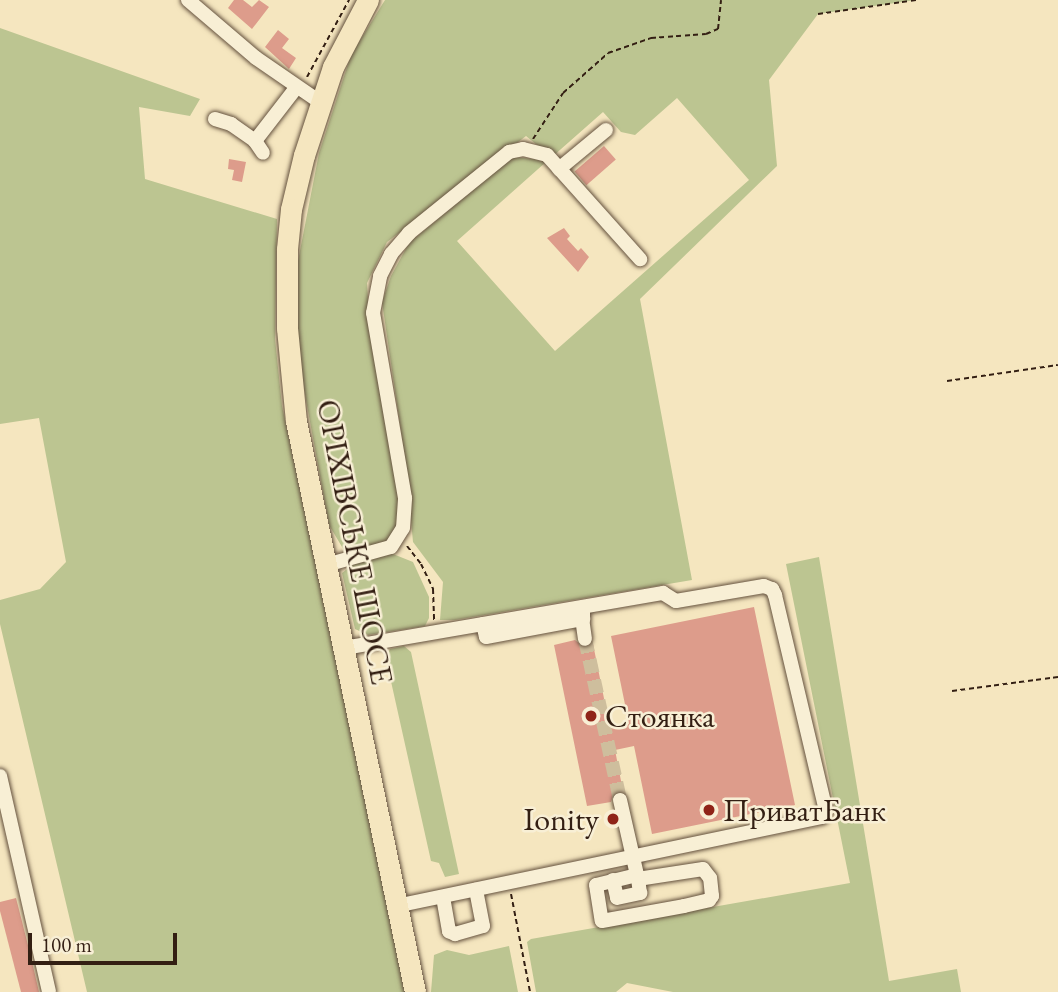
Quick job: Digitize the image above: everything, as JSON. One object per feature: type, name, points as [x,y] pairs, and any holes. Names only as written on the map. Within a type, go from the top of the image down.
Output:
[{"type":"highway","name":"ОРІХІВСЬКЕ ШОСЕ","points":[[368,0],[342,46],[320,102],[292,209],[286,290],[289,365],[296,421],[415,992]]},
{"type":"street","points":[[188,0],[298,89],[320,102]]},
{"type":"street","points":[[215,119],[231,124],[259,147],[298,89]]},
{"type":"street","points":[[559,169],[607,130]]},
{"type":"street","points":[[326,565],[391,547],[399,537],[405,519],[405,498],[373,313],[380,276],[391,254],[409,233],[509,152],[528,149],[547,155],[640,259]]},
{"type":"street","points":[[344,648],[435,632],[485,630],[582,613],[663,593],[676,601],[764,586],[772,589],[826,811],[822,817],[397,906]]},
{"type":"street","points":[[582,613],[585,639]]},
{"type":"street","points":[[0,776],[49,992]]},
{"type":"street","points":[[620,800],[644,914]]},
{"type":"street","points":[[696,868],[707,873],[712,892],[709,901],[644,914],[602,921],[596,884],[663,876],[696,868]]},
{"type":"street","points":[[613,880],[621,919]]},
{"type":"street","points":[[597,902],[617,898],[638,880]]},
{"type":"street","points":[[443,897],[449,931],[455,934],[483,926],[476,890]]},
{"type":"path","points":[[298,89],[349,0]]},
{"type":"path","points":[[528,149],[563,93],[608,53],[651,38],[706,34],[718,29],[721,0]]},
{"type":"path","points":[[818,14],[916,0]]},
{"type":"path","points":[[947,381],[1058,365]]},
{"type":"path","points":[[399,537],[421,564],[433,589],[435,632]]},
{"type":"path","points":[[952,691],[1058,677]]},
{"type":"path","points":[[508,883],[530,992]]},
{"type":"green space","points":[[385,0],[916,0],[818,14],[769,80],[777,166],[640,299],[692,580],[455,620],[440,620],[443,582],[413,542],[406,466],[382,302],[391,276],[409,243],[513,157],[546,162],[457,241],[555,351],[749,180],[677,98],[635,135],[621,132],[603,112],[552,157],[526,136],[387,242],[367,283],[370,330],[401,507],[396,530],[382,546],[345,552],[329,525],[295,340],[298,261],[319,153],[351,55]]},
{"type":"green space","points":[[0,28],[200,99],[190,116],[139,107],[145,179],[277,219],[275,339],[282,406],[410,992],[87,992],[0,624],[0,600],[40,589],[66,562],[39,418],[0,424]]},
{"type":"green space","points":[[393,554],[413,562],[429,597],[429,618],[425,626],[368,635],[355,629],[342,573],[355,563]]},
{"type":"green space","points":[[819,557],[889,981],[957,969],[961,992],[673,992],[627,983],[616,992],[536,992],[527,942],[531,939],[850,883],[786,564]]},
{"type":"green space","points":[[404,646],[411,652],[459,874],[445,877],[439,863],[431,861],[386,659],[390,649]]},
{"type":"green space","points":[[509,946],[518,992],[431,992],[434,955],[447,950],[469,955]]},
{"type":"building","points":[[234,0],[243,0],[252,7],[259,0],[269,7],[252,29],[228,8]]},
{"type":"building","points":[[278,30],[289,39],[282,48],[296,58],[289,69],[265,47]]},
{"type":"building","points":[[604,146],[616,160],[586,185],[575,172]]},
{"type":"building","points":[[229,159],[246,162],[242,182],[232,180],[234,170],[228,169]]},
{"type":"building","points":[[564,228],[570,236],[567,239],[578,251],[581,248],[589,257],[578,272],[547,238]]},
{"type":"building","points":[[754,607],[795,805],[652,834],[634,746],[615,750],[623,791],[614,793],[611,802],[587,806],[554,645],[575,640],[586,649],[593,644],[610,728],[629,724],[611,636]]},
{"type":"building","points":[[16,898],[39,992],[21,992],[0,911],[0,902]]},
{"type":"tunnel","points":[[585,639],[620,800]]},
{"type":"place","name":"Стоянка","points":[[591,716]]},
{"type":"place","name":"ПриватБанк","points":[[709,810]]},
{"type":"place","name":"Ionity","points":[[613,819]]}]
